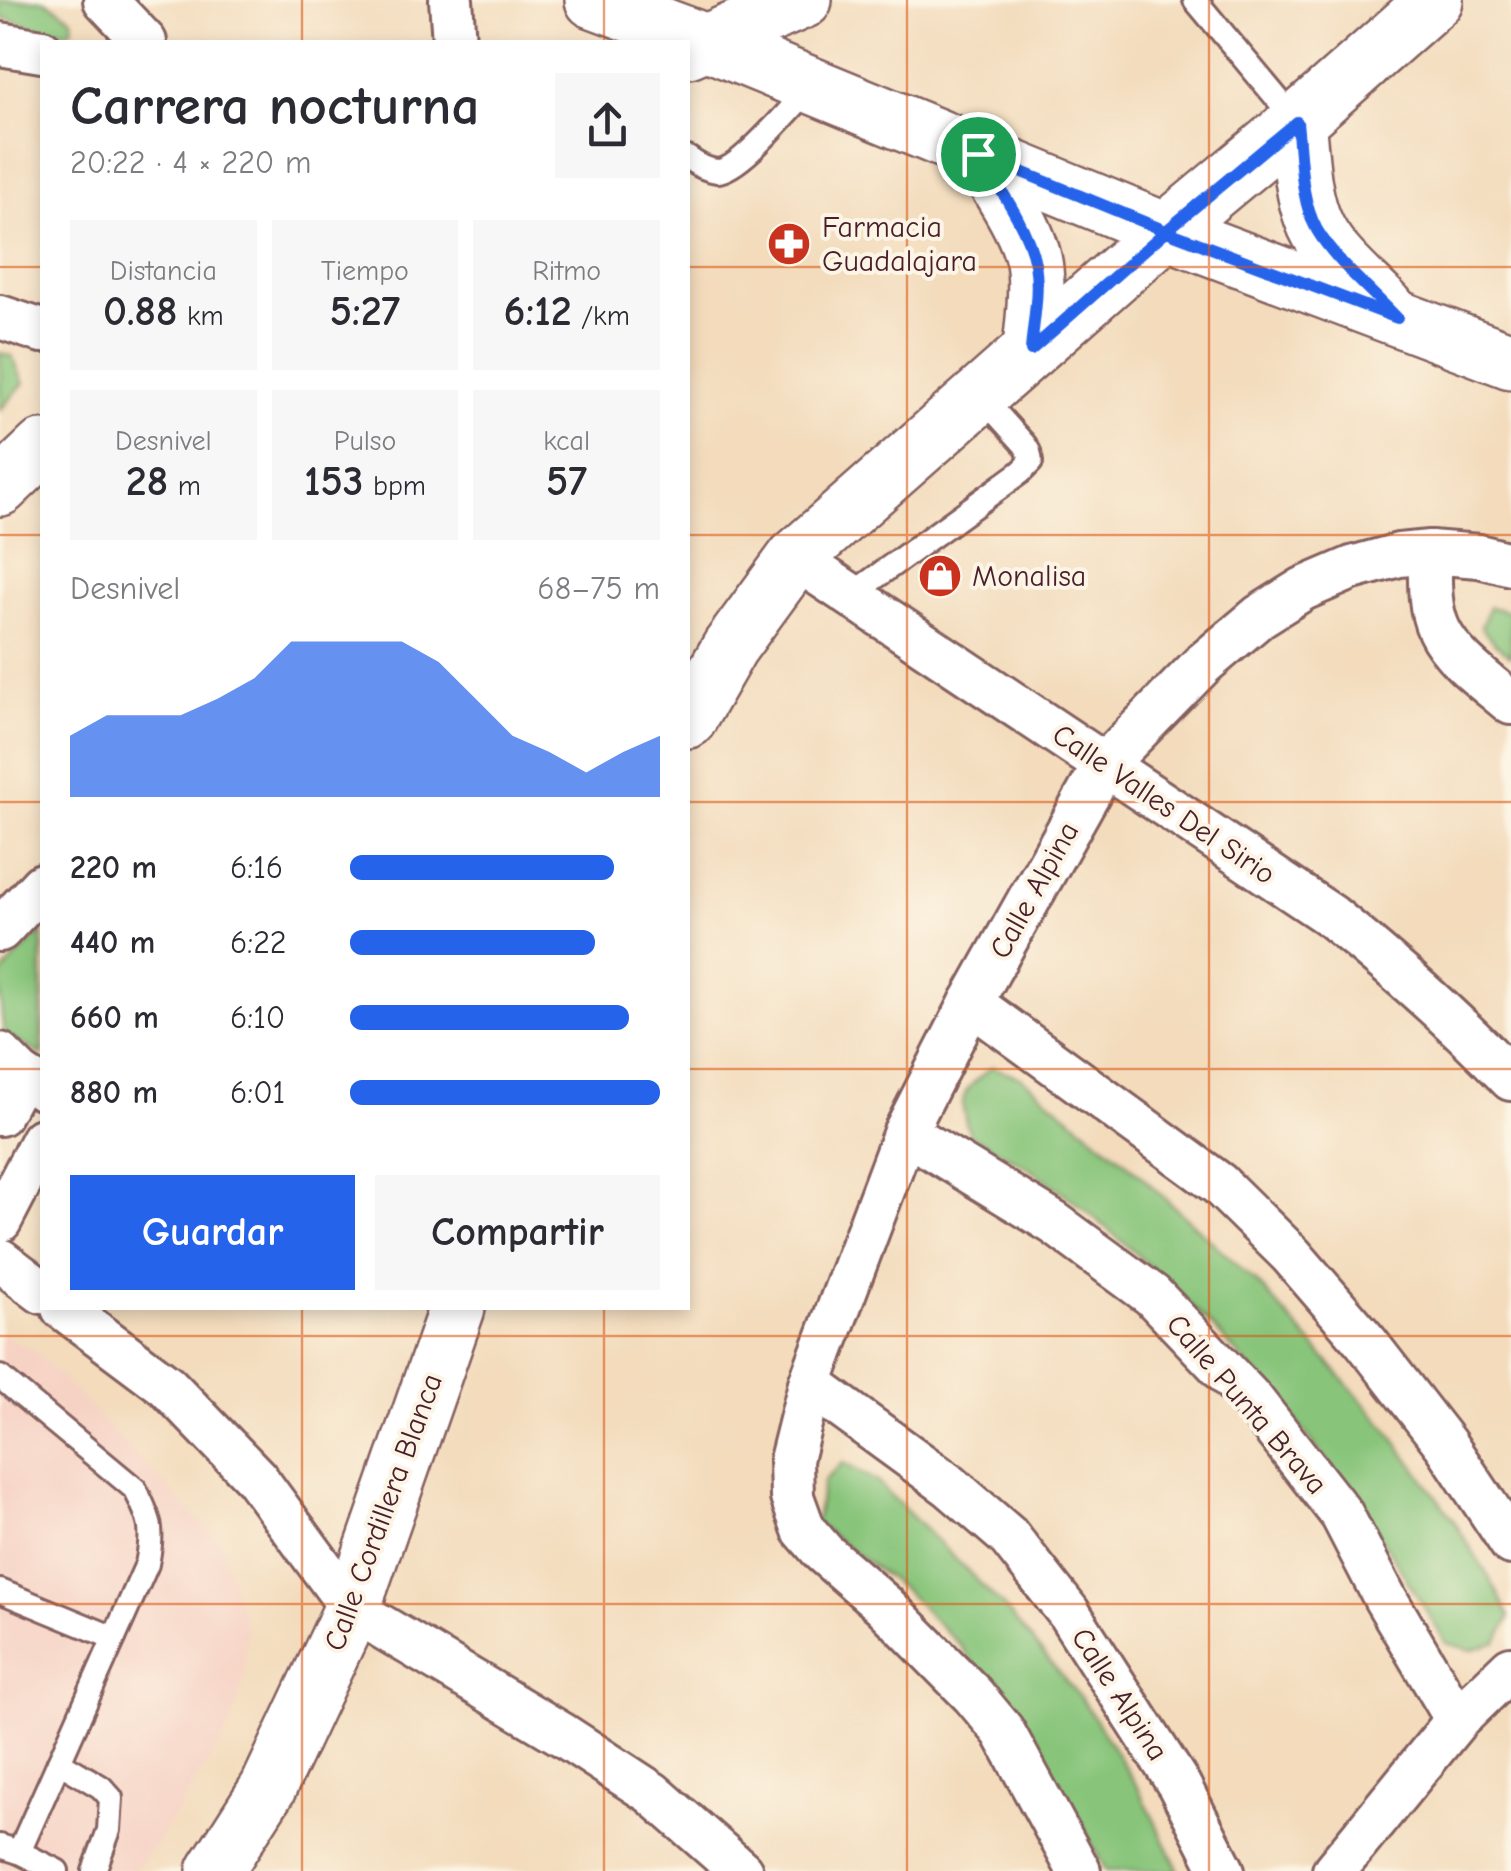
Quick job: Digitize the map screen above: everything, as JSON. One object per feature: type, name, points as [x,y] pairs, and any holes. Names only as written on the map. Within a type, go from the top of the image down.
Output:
[{"type":"street","points":[[105,0],[139,40]]},
{"type":"street","points":[[451,0],[454,40]]},
{"type":"street","points":[[593,0],[683,40]]},
{"type":"street","points":[[697,46],[804,0]]},
{"type":"street","points":[[690,717],[730,648],[796,558],[1435,0]]},
{"type":"street","points":[[0,44],[40,52]]},
{"type":"street","points":[[697,46],[812,86],[1166,231],[1511,361]]},
{"type":"street","points":[[1297,122],[1308,204],[1318,231],[1397,318]]},
{"type":"street","points":[[978,154],[1013,212],[1036,267],[1031,350]]},
{"type":"street","points":[[0,317],[40,330]]},
{"type":"street","points":[[0,488],[40,450]]},
{"type":"street","points":[[1430,552],[1431,592],[1439,631],[1465,664],[1511,703]]},
{"type":"street","name":"Calle Alpina","points":[[1080,1871],[1003,1731],[948,1670],[804,1530],[792,1497],[791,1460],[810,1384],[905,1132],[971,1003],[1105,764],[1203,664],[1260,616],[1304,589],[1352,568],[1399,555],[1430,552],[1479,556],[1511,564]]},
{"type":"street","name":"Calle Valles Del Sirio","points":[[796,558],[1331,916],[1439,1009],[1511,1078]]},
{"type":"street","points":[[0,930],[40,887]]},
{"type":"street","points":[[971,1003],[1219,1184],[1291,1255],[1366,1342],[1446,1445],[1511,1543]]},
{"type":"street","points":[[0,1114],[21,1072]]},
{"type":"street","name":"Calle Punta Brava","points":[[905,1132],[1054,1223],[1152,1295],[1252,1400],[1342,1515],[1385,1598],[1457,1720]]},
{"type":"street","points":[[0,1221],[40,1144]]},
{"type":"street","points":[[0,1260],[40,1290]]},
{"type":"street","points":[[66,1310],[167,1386],[256,1478],[352,1609],[652,1793],[741,1871]]},
{"type":"street","name":"Calle Cordillera Blanca","points":[[216,1871],[268,1788],[352,1609],[455,1310]]},
{"type":"street","name":"Calle Alpina","points":[[810,1384],[950,1486],[1008,1536],[1078,1628],[1179,1786],[1223,1871]]},
{"type":"street","points":[[1334,1871],[1457,1720],[1511,1668]]},
{"type":"lane","points":[[1195,0],[1297,122]]},
{"type":"lane","points":[[690,159],[718,171],[728,168],[746,156],[812,86]]},
{"type":"lane","points":[[852,595],[1031,462],[1025,445],[980,394]]},
{"type":"lane","points":[[0,1377],[135,1489],[147,1512],[152,1539],[147,1564],[59,1762],[9,1849],[57,1871]]},
{"type":"lane","points":[[0,1591],[114,1638]]},
{"type":"lane","points":[[59,1762],[101,1787],[110,1798],[110,1830],[94,1871]]},
{"type":"shaded area","points":[[0,1334],[34,1350],[220,1542],[247,1630],[244,1680],[230,1728],[156,1845],[133,1871],[0,1871]]},
{"type":"green space","points":[[0,0],[45,0],[72,18],[73,28],[52,30],[0,17]]},
{"type":"green space","points":[[0,353],[12,356],[24,383],[0,410]]},
{"type":"green space","points":[[1489,607],[1511,612],[1511,656],[1481,627]]},
{"type":"green space","points":[[40,933],[40,1054],[5,1035],[0,979]]},
{"type":"green space","points":[[992,1067],[1021,1077],[1128,1164],[1262,1288],[1384,1425],[1454,1521],[1493,1584],[1510,1617],[1497,1642],[1471,1650],[1446,1643],[1348,1490],[1285,1408],[1233,1349],[1178,1293],[1079,1205],[1028,1168],[970,1135],[964,1096]]},
{"type":"green space","points":[[843,1463],[876,1481],[1002,1605],[1083,1701],[1139,1789],[1179,1871],[1106,1871],[1078,1817],[960,1645],[904,1590],[815,1523],[824,1481]]},
{"type":"place","name":"Farmacia Guadalajara","points":[[789,244]]},
{"type":"place","name":"Monalisa","points":[[940,576]]},
{"type":"route","points":[[978,154],[1013,212],[1036,267],[1031,350],[1166,231],[1297,122],[1308,204],[1318,231],[1397,318],[1166,231],[978,154]]}]
